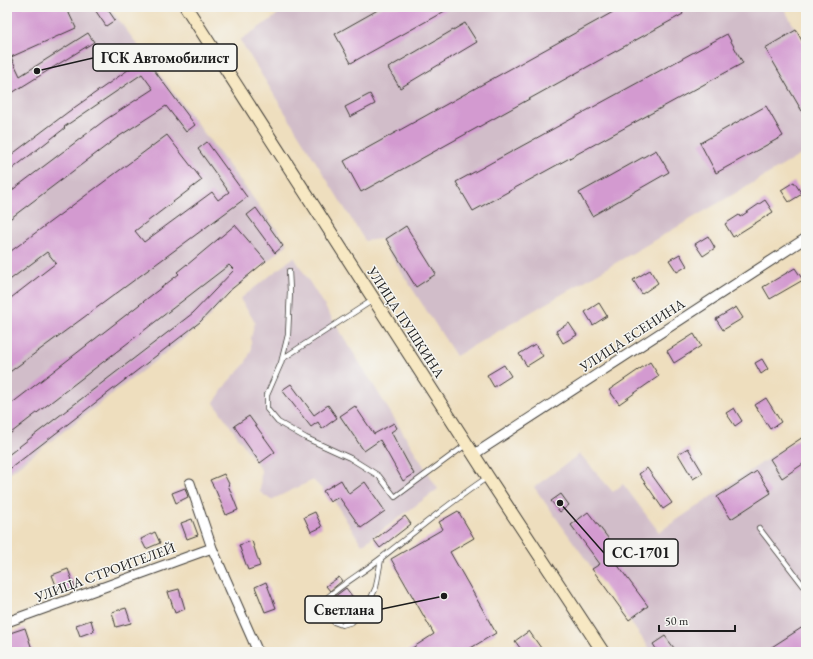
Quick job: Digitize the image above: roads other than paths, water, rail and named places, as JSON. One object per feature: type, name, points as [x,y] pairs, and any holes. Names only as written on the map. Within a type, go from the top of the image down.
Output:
[{"type":"main road","name":"УЛИЦА ПУШКИНА","points":[[186,7],[488,477],[603,652]]},
{"type":"street","name":"УЛИЦА ЕСЕНИНА","points":[[474,455],[806,238]]},
{"type":"street","points":[[190,483],[212,548],[258,652]]},
{"type":"street","name":"УЛИЦА СТРОИТЕЛЕЙ","points":[[7,622],[212,548]]},
{"type":"lane","points":[[289,271],[290,291],[288,335],[282,359],[267,394],[267,409],[278,422],[306,438],[350,458],[380,476],[395,497],[467,444]]},
{"type":"lane","points":[[282,359],[374,299]]},
{"type":"lane","points":[[381,559],[376,587],[367,607],[352,622],[342,625],[334,622],[327,610],[328,597],[340,586],[381,559],[442,509],[488,477]]},
{"type":"lane","points":[[759,528],[806,589]]},
{"type":"place","name":"ГСК Автомобилист","points":[[37,71]]},
{"type":"place","name":"СС-1701","points":[[560,503]]},
{"type":"place","name":"Светлана","points":[[444,596]]}]
